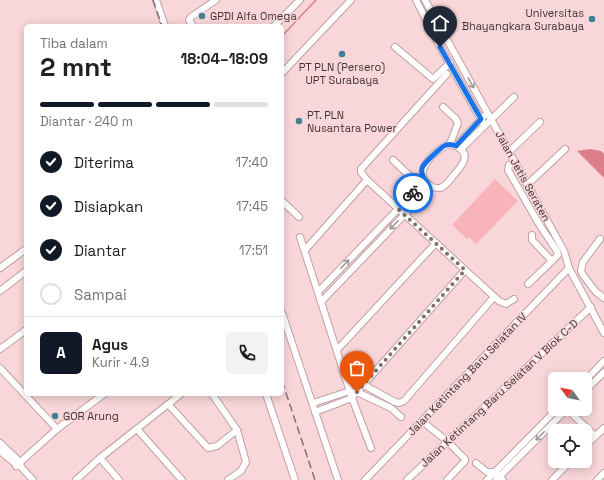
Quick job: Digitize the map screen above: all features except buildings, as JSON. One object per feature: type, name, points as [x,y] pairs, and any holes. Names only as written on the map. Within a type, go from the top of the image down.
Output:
[{"type":"street","points":[[156,0],[164,24]]},
{"type":"street","points":[[192,24],[190,20],[191,17],[216,0]]},
{"type":"street","points":[[276,24],[300,0]]},
{"type":"street","points":[[284,71],[351,0]]},
{"type":"street","points":[[416,0],[483,122]]},
{"type":"street","name":"Jalan Jetis Seraten","points":[[425,0],[564,251],[569,268],[591,306],[604,333]]},
{"type":"street","points":[[395,46],[433,79],[450,63]]},
{"type":"street","points":[[447,74],[361,169],[362,175],[494,297],[503,304],[506,304],[514,299]]},
{"type":"street","points":[[423,183],[422,168],[442,147],[456,146],[489,116],[514,97]]},
{"type":"street","points":[[393,160],[423,183],[431,187],[439,188],[444,186],[463,165],[465,159],[464,154],[456,146],[458,123],[456,119],[442,107]]},
{"type":"street","points":[[509,152],[540,122]]},
{"type":"street","points":[[528,185],[565,149]]},
{"type":"street","points":[[515,162],[509,165],[508,170],[558,255],[528,284]]},
{"type":"street","points":[[305,250],[367,180]]},
{"type":"street","points":[[318,292],[423,183]]},
{"type":"street","points":[[321,302],[431,187]]},
{"type":"street","points":[[284,203],[299,217]]},
{"type":"street","points":[[532,235],[532,240],[552,261]]},
{"type":"street","points":[[300,236],[371,448]]},
{"type":"street","points":[[603,239],[583,262],[581,271],[596,292],[604,298]]},
{"type":"street","points":[[337,350],[436,243]]},
{"type":"street","points":[[0,268],[24,250]]},
{"type":"street","name":"Jalan Ketintang Baru Selatan IV","points":[[366,480],[569,268]]},
{"type":"street","points":[[315,412],[354,394],[364,385],[465,270]]},
{"type":"street","points":[[0,291],[24,273]]},
{"type":"street","points":[[364,385],[395,402],[399,403],[404,401],[494,297]]},
{"type":"street","name":"Jalan Ketintang Baru Selatan V Blok C-D","points":[[407,480],[591,306]]},
{"type":"street","points":[[284,319],[338,480]]},
{"type":"street","points":[[0,349],[24,331]]},
{"type":"street","points":[[592,373],[604,361]]},
{"type":"street","points":[[0,368],[24,392]]},
{"type":"street","points":[[592,384],[604,372]]},
{"type":"street","points":[[312,403],[354,394],[391,408],[401,417]]},
{"type":"street","points":[[28,396],[58,429]]},
{"type":"street","points":[[19,465],[58,429],[101,396]]},
{"type":"street","points":[[76,480],[100,458],[178,396]]},
{"type":"street","points":[[213,396],[237,430],[246,462],[241,471],[228,480]]},
{"type":"street","points":[[267,396],[295,480]]},
{"type":"street","points":[[168,404],[208,448],[217,446],[237,430]]},
{"type":"street","points":[[498,477],[551,416]]},
{"type":"street","points":[[487,472],[488,480],[498,477],[560,416]]},
{"type":"street","points":[[574,416],[595,436]]},
{"type":"street","points":[[422,421],[464,457],[465,462],[447,480]]},
{"type":"street","points":[[592,439],[604,428]]},
{"type":"street","points":[[137,429],[182,480]]},
{"type":"street","points":[[0,444],[33,480]]},
{"type":"street","points":[[0,451],[19,465]]},
{"type":"street","points":[[100,458],[119,480]]},
{"type":"street","points":[[476,463],[487,472],[498,477]]},
{"type":"street","points":[[552,480],[564,468]]},
{"type":"street","points":[[597,480],[604,474]]},
{"type":"shaded area","points":[[590,149],[601,151],[604,154],[604,178],[577,151]]},
{"type":"shaded area","points":[[495,179],[518,201],[476,244],[469,237],[467,239],[452,225]]},
{"type":"waterway","points":[[284,34],[316,0]]},
{"type":"waterway","points":[[0,272],[21,256]]},
{"type":"railway","points":[[153,0],[161,24]]},
{"type":"railway","points":[[284,387],[315,480]]},
{"type":"way so far","points":[[357,392],[465,270],[398,209],[413,193]]},
{"type":"place","name":"GPDI Alfa Omega","points":[[202,16]]},
{"type":"place","name":"Universitas Bhayangkara Surabaya","points":[[592,19]]},
{"type":"place","name":"PT PLN (Persero) UPT Surabaya","points":[[342,54]]},
{"type":"place","name":"PT. PLN Nusantara Power","points":[[299,121]]},
{"type":"place","name":"GOR Arung","points":[[55,416]]},
{"type":"route","points":[[413,193],[425,181],[422,174],[422,168],[426,163],[442,147],[450,144],[456,146],[481,119],[440,47]]}]
